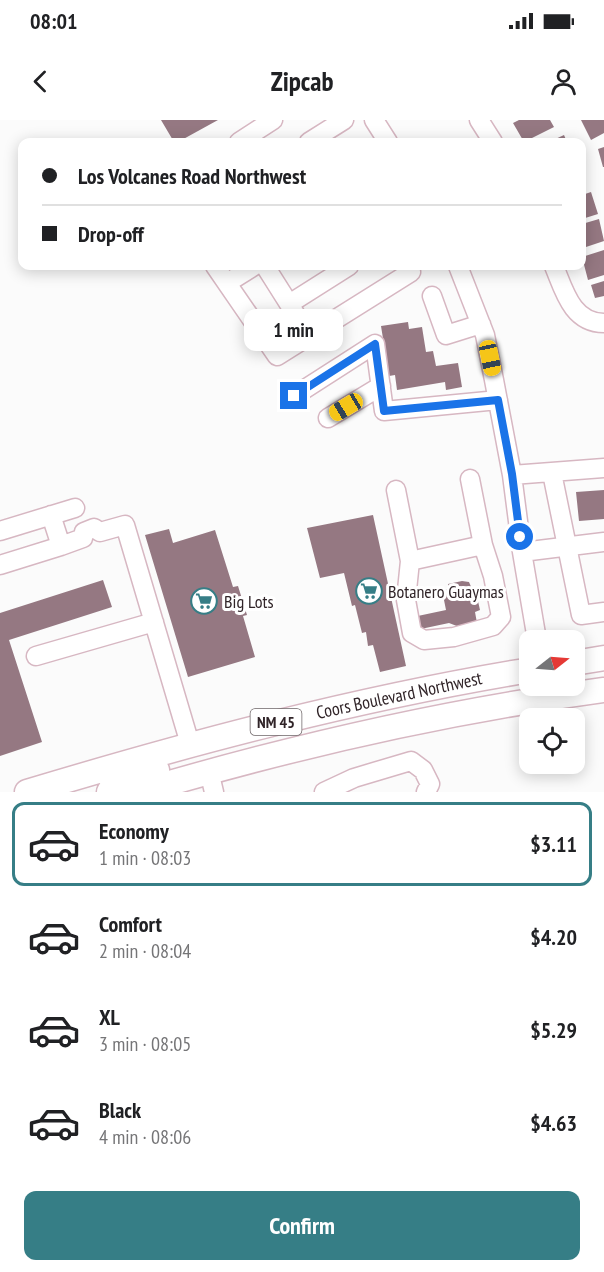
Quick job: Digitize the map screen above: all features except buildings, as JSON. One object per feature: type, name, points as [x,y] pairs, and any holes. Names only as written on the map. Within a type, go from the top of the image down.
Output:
[{"type":"main road","points":[[585,661],[604,658]]},
{"type":"main road","name":"Coors Boulevard Northwest","points":[[27,792],[190,744],[290,719],[402,693],[519,672]]},
{"type":"main road","name":"Coors Boulevard Northwest","points":[[585,691],[604,690]]},
{"type":"main road","name":"Coors Boulevard Northwest","points":[[139,792],[211,782],[400,726],[530,696]]},
{"type":"main road","points":[[211,782],[221,754],[234,748],[278,736],[290,719]]},
{"type":"main road","points":[[109,792],[113,785],[164,768],[176,761],[190,744]]},
{"type":"street","points":[[245,138],[273,120]]},
{"type":"street","points":[[320,138],[344,120]]},
{"type":"street","points":[[374,120],[385,138]]},
{"type":"street","points":[[479,120],[490,138]]},
{"type":"street","points":[[218,270],[277,356],[411,272],[410,270]]},
{"type":"street","points":[[227,283],[248,270]]},
{"type":"street","points":[[268,270],[309,336]]},
{"type":"street","points":[[289,304],[342,270]]},
{"type":"street","points":[[461,270],[481,324],[498,400],[512,474],[535,630]]},
{"type":"street","points":[[556,270],[568,301],[579,315],[604,324]]},
{"type":"street","points":[[432,297],[446,335],[481,324]]},
{"type":"street","points":[[294,396],[375,344],[384,411],[498,400]]},
{"type":"street","points":[[328,418],[381,386]]},
{"type":"street","points":[[512,474],[604,468]]},
{"type":"street","points":[[552,472],[581,615],[604,612]]},
{"type":"street","points":[[396,490],[410,561],[406,600],[412,633],[424,640],[454,637],[493,626],[501,617],[470,479]]},
{"type":"street","points":[[0,531],[75,507]]},
{"type":"street","points":[[51,515],[61,546]]},
{"type":"street","points":[[0,565],[125,525],[190,744]]},
{"type":"street","points":[[522,552],[604,542]]},
{"type":"street","points":[[410,561],[483,545]]},
{"type":"street","points":[[36,656],[154,622]]},
{"type":"street","points":[[324,792],[354,778],[411,761],[423,770],[430,784],[426,792]]},
{"type":"place","name":"Botanero Guaymas","points":[[369,591]]},
{"type":"place","name":"Big Lots","points":[[204,601]]},
{"type":"route","points":[[294,396],[375,344],[384,411],[498,400],[512,474],[520,537]]}]
